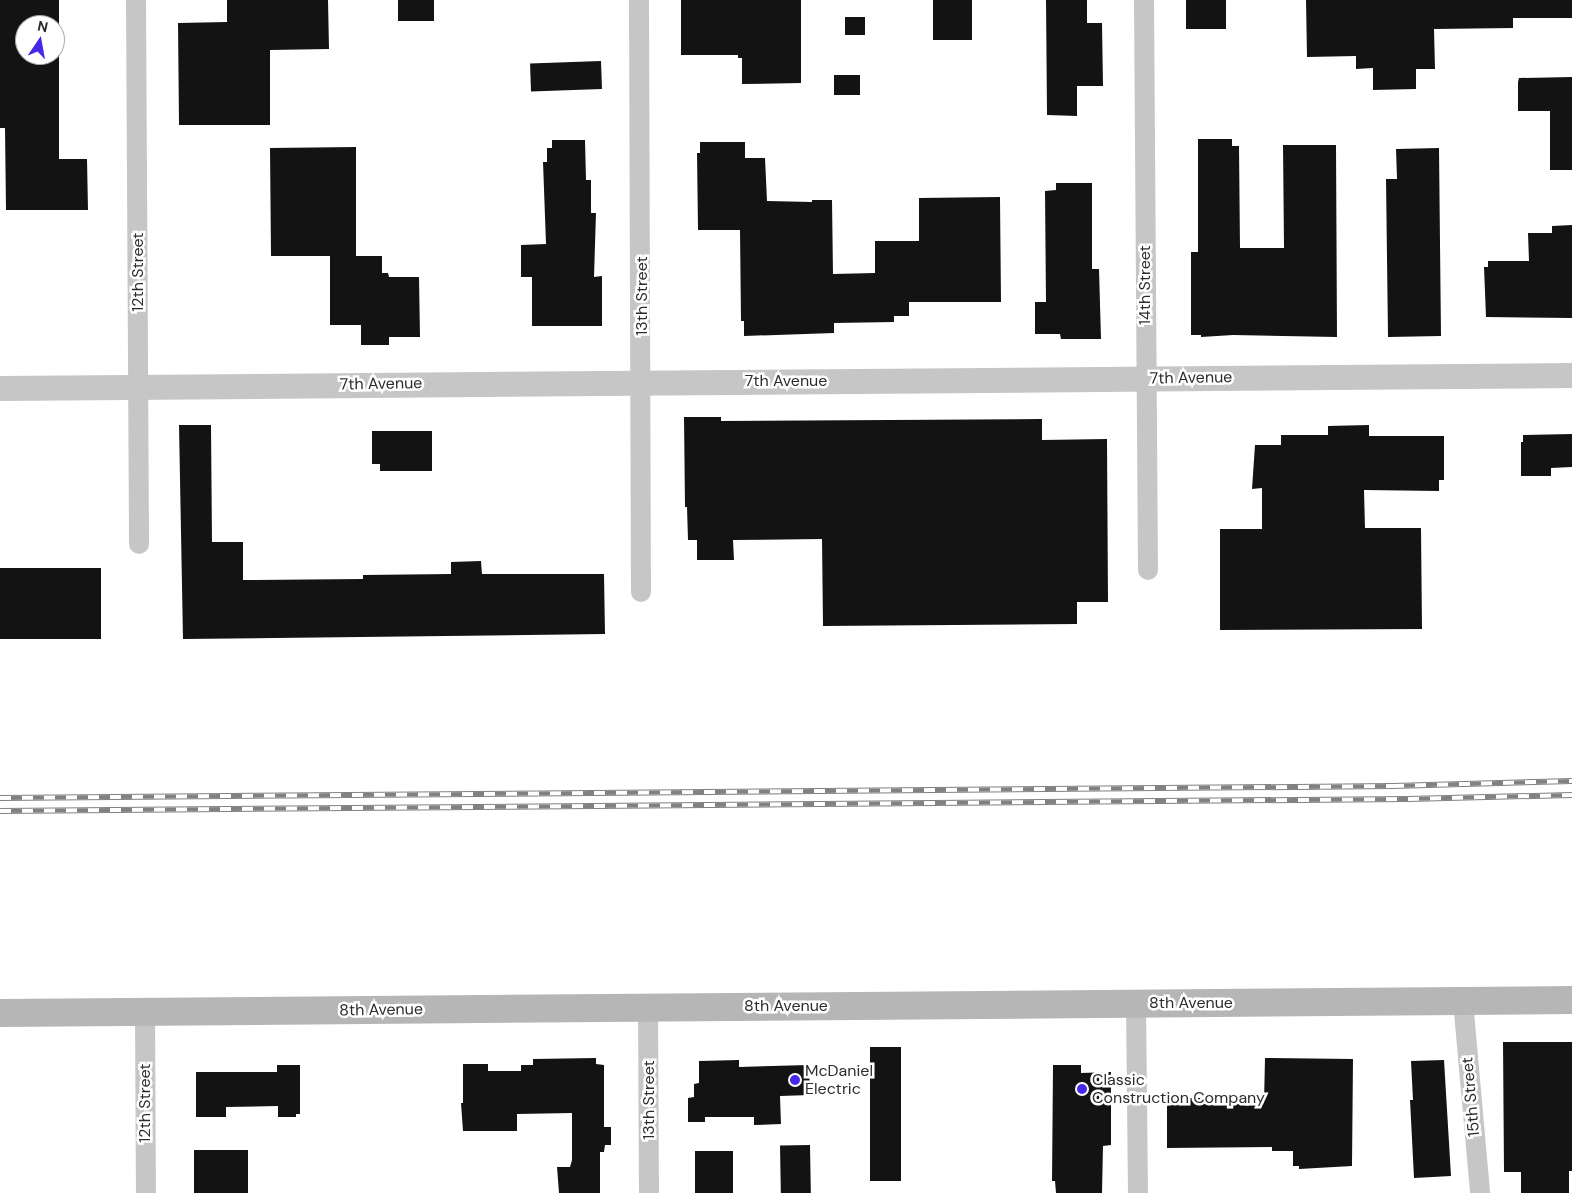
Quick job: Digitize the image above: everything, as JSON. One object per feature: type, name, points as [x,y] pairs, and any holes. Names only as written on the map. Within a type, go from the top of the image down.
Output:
[{"type":"main road","name":"8th Avenue","points":[[0,1013],[1572,1000]]},
{"type":"street","name":"12th Street","points":[[136,0],[139,544]]},
{"type":"street","name":"13th Street","points":[[639,0],[642,382],[641,592]]},
{"type":"street","name":"14th Street","points":[[1144,0],[1145,378],[1148,570]]},
{"type":"street","name":"7th Avenue","points":[[0,388],[1572,375]]},
{"type":"street","name":"15th Street","points":[[1463,1001],[1480,1193]]},
{"type":"street","points":[[1136,1003],[1138,1193]]},
{"type":"street","name":"13th Street","points":[[648,1007],[649,1193]]},
{"type":"street","name":"12th Street","points":[[144,1012],[146,1193]]},
{"type":"building","points":[[0,0],[59,0],[59,15],[15,15],[15,65],[59,65],[59,159],[87,159],[88,210],[6,210],[5,128],[0,128]]},
{"type":"building","points":[[227,0],[328,0],[329,49],[270,50],[270,125],[179,125],[178,23],[227,22]]},
{"type":"building","points":[[398,0],[434,0],[434,21],[398,21]]},
{"type":"building","points":[[681,0],[801,0],[801,83],[742,84],[742,58],[738,58],[738,55],[681,55]]},
{"type":"building","points":[[933,0],[972,0],[972,40],[933,40]]},
{"type":"building","points":[[1046,0],[1087,0],[1087,23],[1102,23],[1103,86],[1077,86],[1077,116],[1047,115]]},
{"type":"building","points":[[1186,0],[1226,0],[1226,29],[1186,29]]},
{"type":"building","points":[[1306,0],[1572,0],[1572,18],[1513,18],[1513,28],[1434,29],[1435,69],[1416,69],[1416,89],[1373,90],[1373,68],[1356,69],[1356,56],[1307,57]]},
{"type":"building","points":[[845,17],[865,17],[865,35],[845,35]]},
{"type":"building","points":[[601,61],[602,89],[531,91],[530,63]]},
{"type":"building","points":[[834,75],[860,75],[860,95],[834,95]]},
{"type":"building","points":[[1572,77],[1572,170],[1550,170],[1550,111],[1518,111],[1518,82],[1519,78]]},
{"type":"building","points":[[1198,139],[1232,139],[1232,146],[1239,146],[1240,248],[1284,248],[1283,145],[1336,145],[1337,337],[1233,335],[1201,337],[1201,335],[1191,335],[1191,252],[1198,252]]},
{"type":"building","points":[[552,140],[585,140],[586,180],[591,180],[591,213],[596,213],[594,277],[602,276],[602,326],[532,326],[532,277],[521,277],[521,245],[546,244],[543,162],[547,162],[547,148],[552,148]]},
{"type":"building","points":[[700,142],[745,142],[745,158],[765,158],[767,201],[812,202],[812,200],[832,200],[833,274],[875,273],[875,241],[919,241],[919,198],[1000,197],[1001,302],[909,302],[909,316],[894,316],[894,322],[834,323],[834,333],[744,336],[744,321],[741,321],[740,230],[698,230],[697,153],[700,153]]},
{"type":"building","points":[[356,147],[356,256],[382,256],[382,273],[388,273],[389,277],[419,277],[420,337],[389,337],[389,345],[361,345],[361,325],[330,325],[330,256],[271,256],[270,148]]},
{"type":"building","points":[[1439,148],[1441,336],[1388,337],[1386,179],[1397,179],[1396,149]]},
{"type":"building","points":[[1056,183],[1092,183],[1092,269],[1099,269],[1101,339],[1061,339],[1060,334],[1035,334],[1035,302],[1046,302],[1045,191],[1056,190]]},
{"type":"building","points":[[1572,225],[1572,318],[1486,317],[1484,267],[1488,267],[1488,261],[1529,261],[1528,233],[1552,233],[1552,226]]},
{"type":"building","points":[[684,417],[721,417],[721,421],[1042,419],[1042,440],[1107,439],[1108,602],[1077,602],[1077,624],[823,626],[822,539],[733,540],[734,560],[697,560],[697,540],[688,540],[687,507],[685,507]]},
{"type":"building","points":[[179,425],[211,425],[212,542],[243,542],[243,580],[363,579],[363,575],[451,574],[451,562],[481,561],[482,574],[604,574],[605,634],[183,639]]},
{"type":"building","points":[[1369,425],[1369,436],[1444,436],[1444,480],[1439,480],[1439,491],[1364,490],[1365,528],[1421,528],[1422,629],[1220,630],[1220,529],[1262,529],[1262,488],[1252,489],[1255,445],[1281,445],[1281,435],[1328,435],[1328,426]]},
{"type":"building","points":[[372,431],[432,431],[432,471],[380,471],[380,464],[372,464]]},
{"type":"building","points":[[1572,434],[1572,467],[1551,468],[1551,476],[1521,476],[1521,442],[1523,442],[1523,435]]},
{"type":"building","points":[[0,568],[101,568],[101,639],[0,639]]},
{"type":"building","points":[[1503,1042],[1572,1042],[1572,1171],[1569,1171],[1569,1193],[1521,1193],[1521,1172],[1504,1172]]},
{"type":"building","points":[[870,1047],[901,1047],[901,1181],[870,1181]]},
{"type":"building","points":[[596,1058],[596,1064],[604,1065],[604,1127],[611,1127],[611,1145],[605,1145],[604,1152],[600,1152],[600,1193],[559,1193],[557,1167],[570,1167],[572,1160],[572,1113],[517,1114],[517,1131],[463,1131],[461,1103],[463,1103],[463,1064],[488,1064],[488,1071],[521,1071],[521,1065],[533,1065],[533,1059]]},
{"type":"building","points":[[1265,1058],[1353,1059],[1352,1166],[1299,1169],[1299,1166],[1293,1166],[1293,1151],[1272,1151],[1272,1147],[1167,1148],[1167,1098],[1204,1098],[1204,1104],[1264,1103]]},
{"type":"building","points":[[739,1060],[739,1067],[809,1065],[810,1095],[780,1096],[781,1124],[754,1125],[754,1117],[705,1117],[705,1122],[688,1122],[688,1098],[694,1097],[694,1084],[699,1083],[699,1061]]},
{"type":"building","points":[[1444,1060],[1451,1176],[1414,1178],[1410,1100],[1413,1100],[1411,1061]]},
{"type":"building","points":[[277,1065],[300,1065],[300,1114],[296,1114],[296,1117],[278,1117],[278,1106],[226,1107],[226,1117],[196,1117],[196,1072],[277,1072]]},
{"type":"building","name":"Classic Construction Company","points":[[1053,1065],[1081,1065],[1081,1073],[1111,1072],[1111,1145],[1103,1146],[1102,1193],[1056,1193],[1055,1181],[1052,1181]]},
{"type":"building","points":[[810,1145],[811,1193],[781,1193],[780,1146]]},
{"type":"building","points":[[194,1150],[248,1150],[248,1193],[194,1193]]},
{"type":"building","points":[[695,1151],[733,1151],[733,1193],[695,1193]]},
{"type":"railway","points":[[0,798],[1393,786],[1572,781]]},
{"type":"railway","points":[[0,811],[1408,799],[1572,795]]},
{"type":"place","name":"McDaniel Electric","points":[[795,1080]]},
{"type":"place","name":"Classic Construction Company","points":[[1082,1089]]}]
